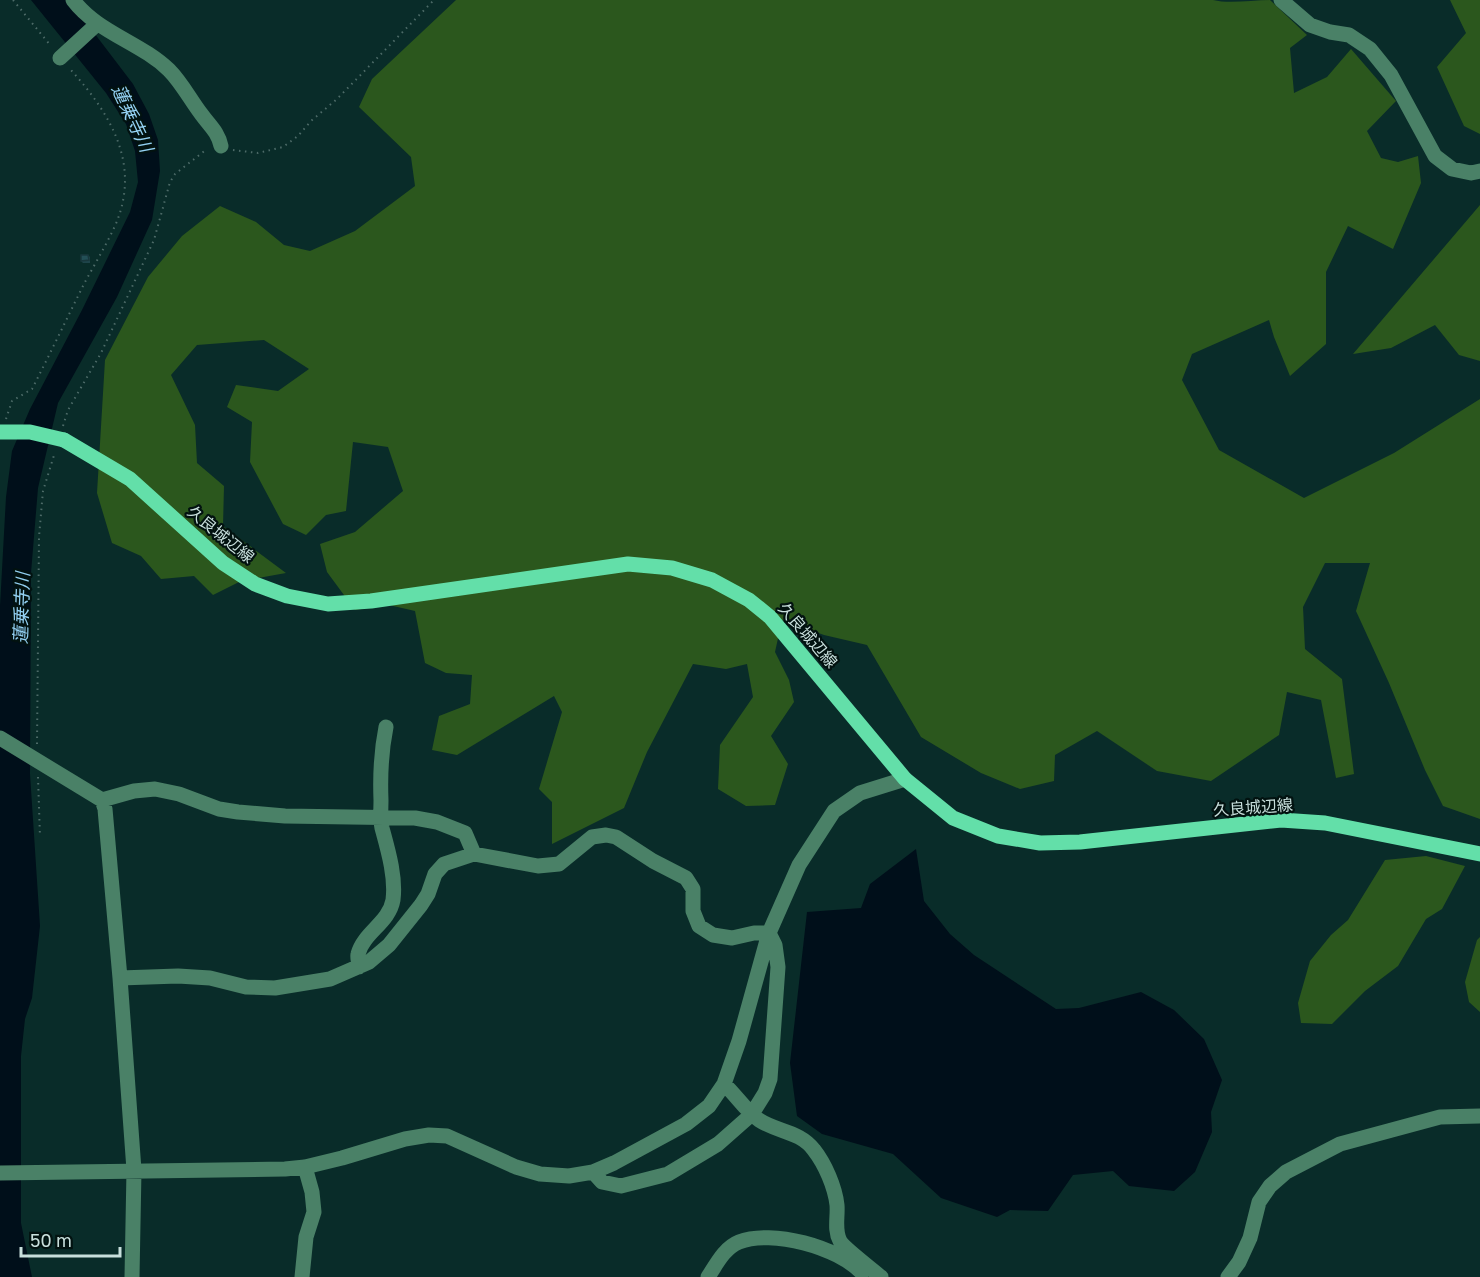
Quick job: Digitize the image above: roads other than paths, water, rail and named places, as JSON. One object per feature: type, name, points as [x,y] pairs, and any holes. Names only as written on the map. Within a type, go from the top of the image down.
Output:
[{"type":"main road","name":"久良城辺線","points":[[2,430],[30,432],[61,440],[130,479],[223,563],[255,584],[287,596],[328,604],[371,601],[628,564],[672,568],[712,580],[749,600],[770,617],[905,779],[953,818],[998,836],[1040,843],[1080,842],[1281,820],[1325,823],[1480,854]]},
{"type":"street","points":[[73,0],[95,27],[120,36],[170,71],[208,125],[219,134],[221,146]]},
{"type":"street","points":[[1281,0],[1310,25],[1330,32],[1349,35],[1370,48],[1391,75],[1435,156],[1452,169],[1472,173],[1480,171]]},
{"type":"street","points":[[62,55],[95,27]]},
{"type":"street","points":[[359,967],[358,954],[367,939],[386,919],[393,901],[388,850],[381,816],[380,769],[386,727]]},
{"type":"street","points":[[0,738],[102,801],[105,809],[134,1170],[132,1277]]},
{"type":"street","points":[[0,1173],[285,1169],[305,1167],[405,1139],[429,1135],[447,1136],[516,1167],[540,1174],[568,1176],[593,1172],[686,1124],[709,1106],[724,1084],[739,1041],[769,933],[800,865],[834,811],[860,793],[905,779]]},
{"type":"street","points":[[102,801],[134,791],[155,789],[179,794],[219,809],[238,812],[285,816],[415,818],[437,822],[465,833],[474,855]]},
{"type":"street","points":[[120,978],[200,978],[246,987],[275,988],[323,981],[369,962],[389,945],[421,905],[428,894],[435,874],[444,864],[474,855],[538,866],[559,864],[592,837],[606,835],[616,837],[653,861],[686,878],[693,889],[693,911],[699,926],[713,935],[732,938],[754,933],[769,933]]},
{"type":"street","points":[[593,1172],[602,1182],[621,1186],[668,1174],[718,1144],[752,1114],[765,1093],[770,1078],[778,968],[776,945],[769,933]]},
{"type":"street","points":[[724,1084],[762,1122],[792,1132],[805,1140],[815,1151],[833,1186],[837,1204],[837,1230],[841,1243],[881,1277]]},
{"type":"street","points":[[1228,1277],[1239,1262],[1250,1238],[1259,1202],[1270,1186],[1286,1172],[1340,1144],[1440,1117],[1480,1116]]},
{"type":"street","points":[[303,1277],[306,1237],[314,1212],[312,1192],[305,1167]]},
{"type":"street","points":[[708,1277],[722,1256],[738,1243],[762,1238],[784,1238],[825,1250],[853,1263],[866,1277]]},
{"type":"water","name":"蓮乗寺川","points":[[31,0],[69,0],[133,84],[149,114],[158,140],[160,171],[152,220],[117,297],[58,403],[38,488],[31,573],[30,774],[40,926],[32,998],[25,1019],[21,1056],[21,1223],[32,1277],[0,1277],[0,606],[6,497],[12,451],[30,409],[130,212],[138,182],[135,151],[126,124],[106,93]]},
{"type":"water","points":[[916,849],[924,901],[950,934],[974,955],[1056,1009],[1079,1008],[1141,992],[1174,1010],[1204,1039],[1222,1080],[1211,1112],[1212,1132],[1195,1172],[1174,1191],[1129,1186],[1113,1171],[1073,1175],[1048,1211],[1010,1210],[997,1217],[941,1198],[893,1154],[822,1134],[797,1116],[790,1063],[807,912],[861,908],[870,884]]}]
